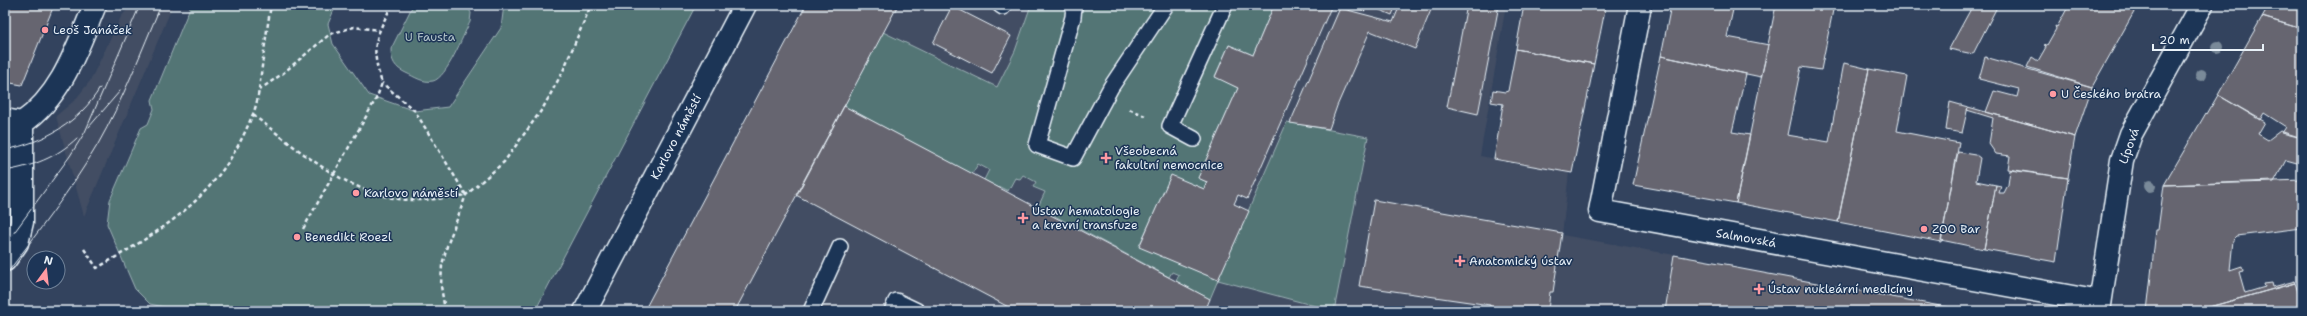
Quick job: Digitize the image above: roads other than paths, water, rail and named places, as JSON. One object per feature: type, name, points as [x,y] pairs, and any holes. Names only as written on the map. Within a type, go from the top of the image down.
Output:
[{"type":"street","points":[[5,260],[17,243],[22,222],[14,122],[34,115],[61,81],[69,68],[95,5]]},
{"type":"street","name":"Karlovo náměstí","points":[[586,311],[745,5]]},
{"type":"street","name":"Salmovská","points":[[1640,5],[1600,211],[2100,308]]},
{"type":"street","name":"Lípová","points":[[2100,308],[2122,160],[2131,134],[2202,5]]},
{"type":"lane","points":[[1000,5],[1003,7],[1004,5]]},
{"type":"lane","points":[[1074,5],[1073,16],[1037,145],[1073,158],[1104,100],[1166,5]]},
{"type":"lane","points":[[1194,139],[1170,126],[1225,5]]},
{"type":"lane","points":[[5,139],[14,122]]},
{"type":"lane","points":[[811,311],[840,247]]},
{"type":"lane","points":[[892,311],[896,301],[917,311]]},
{"type":"tram line","points":[[5,245],[70,156],[85,132],[140,5]]},
{"type":"tram line","points":[[5,276],[65,195],[98,144],[124,93],[161,5]]},
{"type":"tram line","points":[[5,150],[33,142],[59,129],[82,111],[100,88]]},
{"type":"tram line","points":[[89,127],[120,91]]},
{"type":"tram line","points":[[5,171],[25,167],[44,160],[61,151],[77,138]]},
{"type":"place","name":"Leoš Janáček","points":[[45,30]]},
{"type":"place","name":"U Českého bratra","points":[[2053,94]]},
{"type":"place","name":"Všeobecná fakultní nemocnice","points":[[1106,158]]},
{"type":"place","name":"Karlovo náměstí","points":[[356,193]]},
{"type":"place","name":"Ústav hematologie a krevní transfuze","points":[[1023,218]]},
{"type":"place","name":"ZOO Bar","points":[[1924,229]]},
{"type":"place","name":"Benedikt Roezl","points":[[297,237]]},
{"type":"place","name":"Anatomický ústav","points":[[1460,261]]},
{"type":"place","name":"Ústav nukleární medicíny","points":[[1759,289]]},
{"type":"park label","name":"U Fausta","points":[[430,37]]}]
